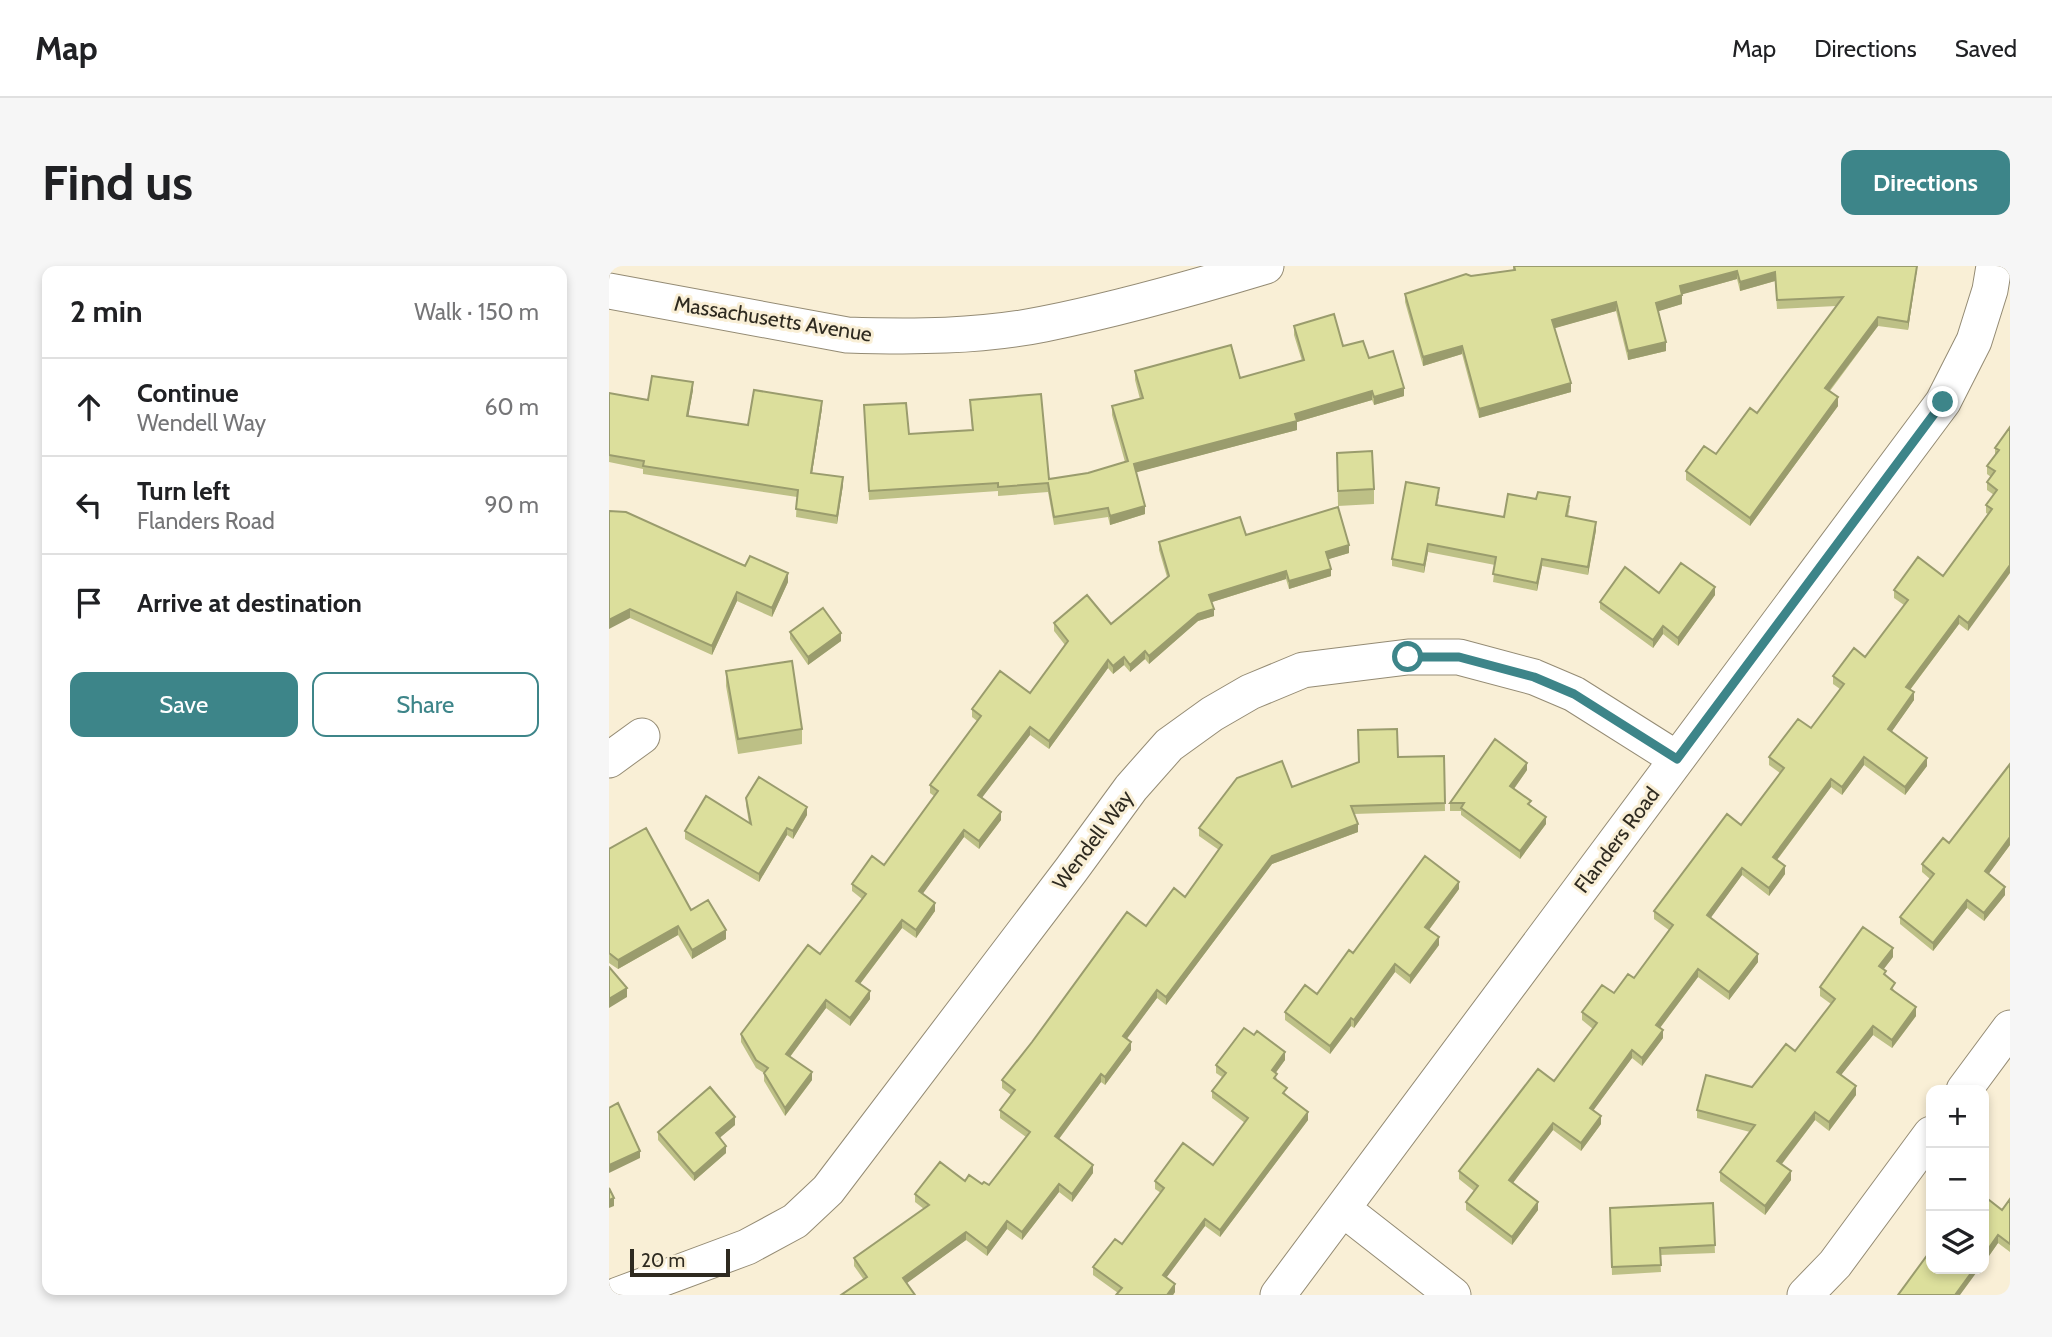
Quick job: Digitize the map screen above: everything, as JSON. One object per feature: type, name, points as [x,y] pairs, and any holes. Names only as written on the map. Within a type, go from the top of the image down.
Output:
[{"type":"street","name":"Massachusetts Avenue","points":[[609,290],[847,335],[884,337],[964,334],[1042,324],[1146,300],[1266,266]]},
{"type":"street","name":"Flanders Road","points":[[1278,1295],[1943,402],[1974,341],[1990,290],[1994,266]]},
{"type":"street","name":"Wendell Way","points":[[618,1295],[747,1247],[795,1222],[828,1190],[1131,788],[1169,745],[1212,714],[1250,692],[1303,670],[1408,657],[1459,657],[1534,677],[1574,694],[1677,759]]},
{"type":"street","points":[[609,760],[642,736]]},
{"type":"street","points":[[1968,1085],[2010,1028]]},
{"type":"street","points":[[1805,1295],[1835,1264],[1926,1141]]},
{"type":"street","points":[[1343,1209],[1453,1295]]},
{"type":"building","points":[[1514,266],[1917,266],[1908,322],[1878,317],[1825,388],[1838,397],[1750,518],[1686,471],[1704,446],[1716,454],[1750,408],[1757,413],[1843,297],[1777,300],[1775,272],[1740,282],[1737,271],[1680,286],[1682,295],[1656,303],[1666,342],[1628,351],[1616,302],[1552,320],[1571,383],[1479,409],[1462,346],[1423,357],[1405,294],[1466,274],[1471,276],[1515,270]]},
{"type":"building","points":[[1334,314],[1343,346],[1363,341],[1369,358],[1393,351],[1404,388],[1374,397],[1372,391],[1295,414],[1297,421],[1134,464],[1145,506],[1110,516],[1108,508],[1054,517],[1048,483],[998,487],[998,483],[869,491],[864,405],[906,403],[909,434],[973,430],[970,400],[1041,394],[1049,479],[1088,473],[1128,461],[1112,406],[1143,398],[1135,371],[1231,345],[1240,378],[1304,360],[1294,326]]},
{"type":"building","points":[[652,376],[693,382],[687,416],[748,425],[754,390],[822,401],[811,473],[843,477],[837,516],[796,509],[798,490],[643,466],[644,461],[609,455],[609,393],[648,400]]},
{"type":"building","points":[[2010,427],[2010,565],[1968,623],[1959,616],[1906,687],[1914,692],[1888,729],[1927,758],[1905,787],[1864,757],[1842,787],[1831,779],[1773,857],[1785,866],[1769,888],[1742,868],[1707,915],[1758,954],[1729,992],[1698,969],[1656,1025],[1663,1030],[1642,1058],[1632,1050],[1590,1108],[1601,1116],[1581,1143],[1553,1123],[1509,1180],[1538,1202],[1512,1237],[1466,1202],[1478,1186],[1459,1171],[1538,1069],[1554,1081],[1597,1023],[1582,1012],[1602,985],[1614,993],[1628,974],[1634,978],[1673,925],[1654,911],[1727,814],[1741,825],[1784,768],[1769,757],[1798,719],[1811,728],[1844,684],[1833,676],[1854,648],[1865,657],[1908,600],[1894,590],[1918,557],[1943,576],[1992,509],[1986,505],[1997,490],[1987,482],[1995,471],[1987,466],[1999,450],[1995,448]]},
{"type":"building","points":[[1372,451],[1374,489],[1338,491],[1337,453]]},
{"type":"building","points":[[1406,482],[1439,488],[1436,505],[1504,517],[1508,494],[1536,499],[1538,492],[1570,497],[1566,516],[1596,522],[1588,567],[1542,559],[1537,583],[1493,574],[1496,557],[1428,544],[1424,565],[1392,559]]},
{"type":"building","points":[[1338,507],[1349,545],[1326,552],[1331,569],[1289,581],[1286,571],[1209,595],[1214,609],[1198,614],[1149,656],[1145,651],[1130,665],[1124,657],[1113,666],[1108,660],[1049,741],[1030,727],[978,795],[1001,812],[979,841],[964,830],[919,891],[935,903],[916,930],[902,920],[856,981],[870,991],[850,1018],[826,1000],[786,1054],[812,1072],[785,1108],[764,1073],[768,1068],[756,1060],[741,1034],[808,945],[820,954],[866,894],[852,884],[872,856],[884,865],[938,791],[930,785],[981,716],[972,709],[1000,671],[1030,693],[1068,641],[1054,623],[1087,595],[1111,624],[1169,576],[1159,542],[1240,517],[1246,535]]},
{"type":"building","points":[[609,511],[626,512],[745,566],[750,556],[788,573],[772,608],[737,592],[712,646],[630,609],[609,620]]},
{"type":"building","points":[[1681,563],[1715,587],[1678,638],[1663,626],[1653,640],[1600,602],[1625,567],[1659,593]]},
{"type":"building","points":[[823,608],[841,633],[808,657],[790,632]]},
{"type":"building","points":[[792,661],[802,729],[738,739],[726,671]]},
{"type":"building","points":[[1397,729],[1398,757],[1444,756],[1445,803],[1351,806],[1358,824],[1272,856],[1166,997],[1157,990],[1123,1036],[1131,1042],[1105,1077],[1101,1074],[1055,1136],[1093,1165],[1072,1194],[1059,1184],[1022,1232],[1007,1221],[987,1248],[966,1232],[903,1278],[915,1295],[841,1295],[867,1277],[854,1258],[929,1205],[915,1194],[940,1162],[965,1181],[969,1175],[982,1184],[984,1182],[989,1185],[1030,1132],[1000,1110],[1015,1090],[1002,1080],[1127,912],[1146,926],[1174,888],[1185,897],[1222,845],[1199,828],[1237,778],[1282,761],[1292,787],[1359,762],[1358,730]]},
{"type":"building","points":[[1495,739],[1527,763],[1510,786],[1531,801],[1528,804],[1546,817],[1520,851],[1461,808],[1464,803],[1450,803]]},
{"type":"building","points":[[2010,764],[2010,837],[1985,871],[2005,887],[1984,913],[1967,900],[1933,943],[1900,917],[1934,874],[1922,864],[1943,838],[1949,843]]},
{"type":"building","points":[[759,777],[807,807],[793,831],[787,828],[759,874],[685,831],[706,796],[751,824],[746,798]]},
{"type":"building","points":[[646,828],[691,910],[708,900],[726,930],[692,950],[678,926],[618,960],[609,953],[609,849]]},
{"type":"building","points":[[1425,856],[1459,882],[1425,927],[1439,937],[1410,976],[1395,964],[1354,1020],[1351,1018],[1330,1046],[1285,1012],[1305,985],[1317,994],[1349,950],[1353,953]]},
{"type":"building","points":[[1863,927],[1893,948],[1879,966],[1895,983],[1891,989],[1916,1007],[1892,1040],[1873,1026],[1837,1072],[1856,1086],[1829,1122],[1815,1112],[1777,1161],[1791,1171],[1765,1206],[1720,1172],[1755,1125],[1697,1110],[1706,1075],[1752,1087],[1786,1044],[1795,1051],[1835,999],[1820,987]]},
{"type":"building","points":[[609,967],[627,988],[609,999]]},
{"type":"building","points":[[1244,1028],[1254,1035],[1257,1031],[1285,1052],[1272,1070],[1277,1074],[1274,1078],[1287,1088],[1283,1093],[1308,1112],[1220,1230],[1205,1219],[1163,1275],[1175,1284],[1167,1295],[1116,1295],[1122,1288],[1093,1267],[1115,1239],[1122,1244],[1164,1188],[1155,1181],[1183,1143],[1213,1165],[1248,1118],[1212,1091],[1226,1073],[1216,1065]]},
{"type":"building","points":[[710,1087],[735,1117],[716,1133],[726,1146],[694,1174],[658,1132]]},
{"type":"building","points":[[618,1103],[640,1151],[609,1165],[609,1108]]},
{"type":"building","points":[[2010,1199],[2010,1244],[1998,1235],[1989,1248],[1989,1200],[2002,1210]]},
{"type":"building","points":[[1713,1203],[1715,1245],[1660,1248],[1661,1265],[1612,1267],[1610,1208]]},
{"type":"building","points":[[1926,1257],[1926,1274],[1970,1274],[1955,1295],[1898,1295]]},
{"type":"route","points":[[1408,657],[1459,657],[1534,677],[1574,694],[1677,759],[1943,402]]}]
